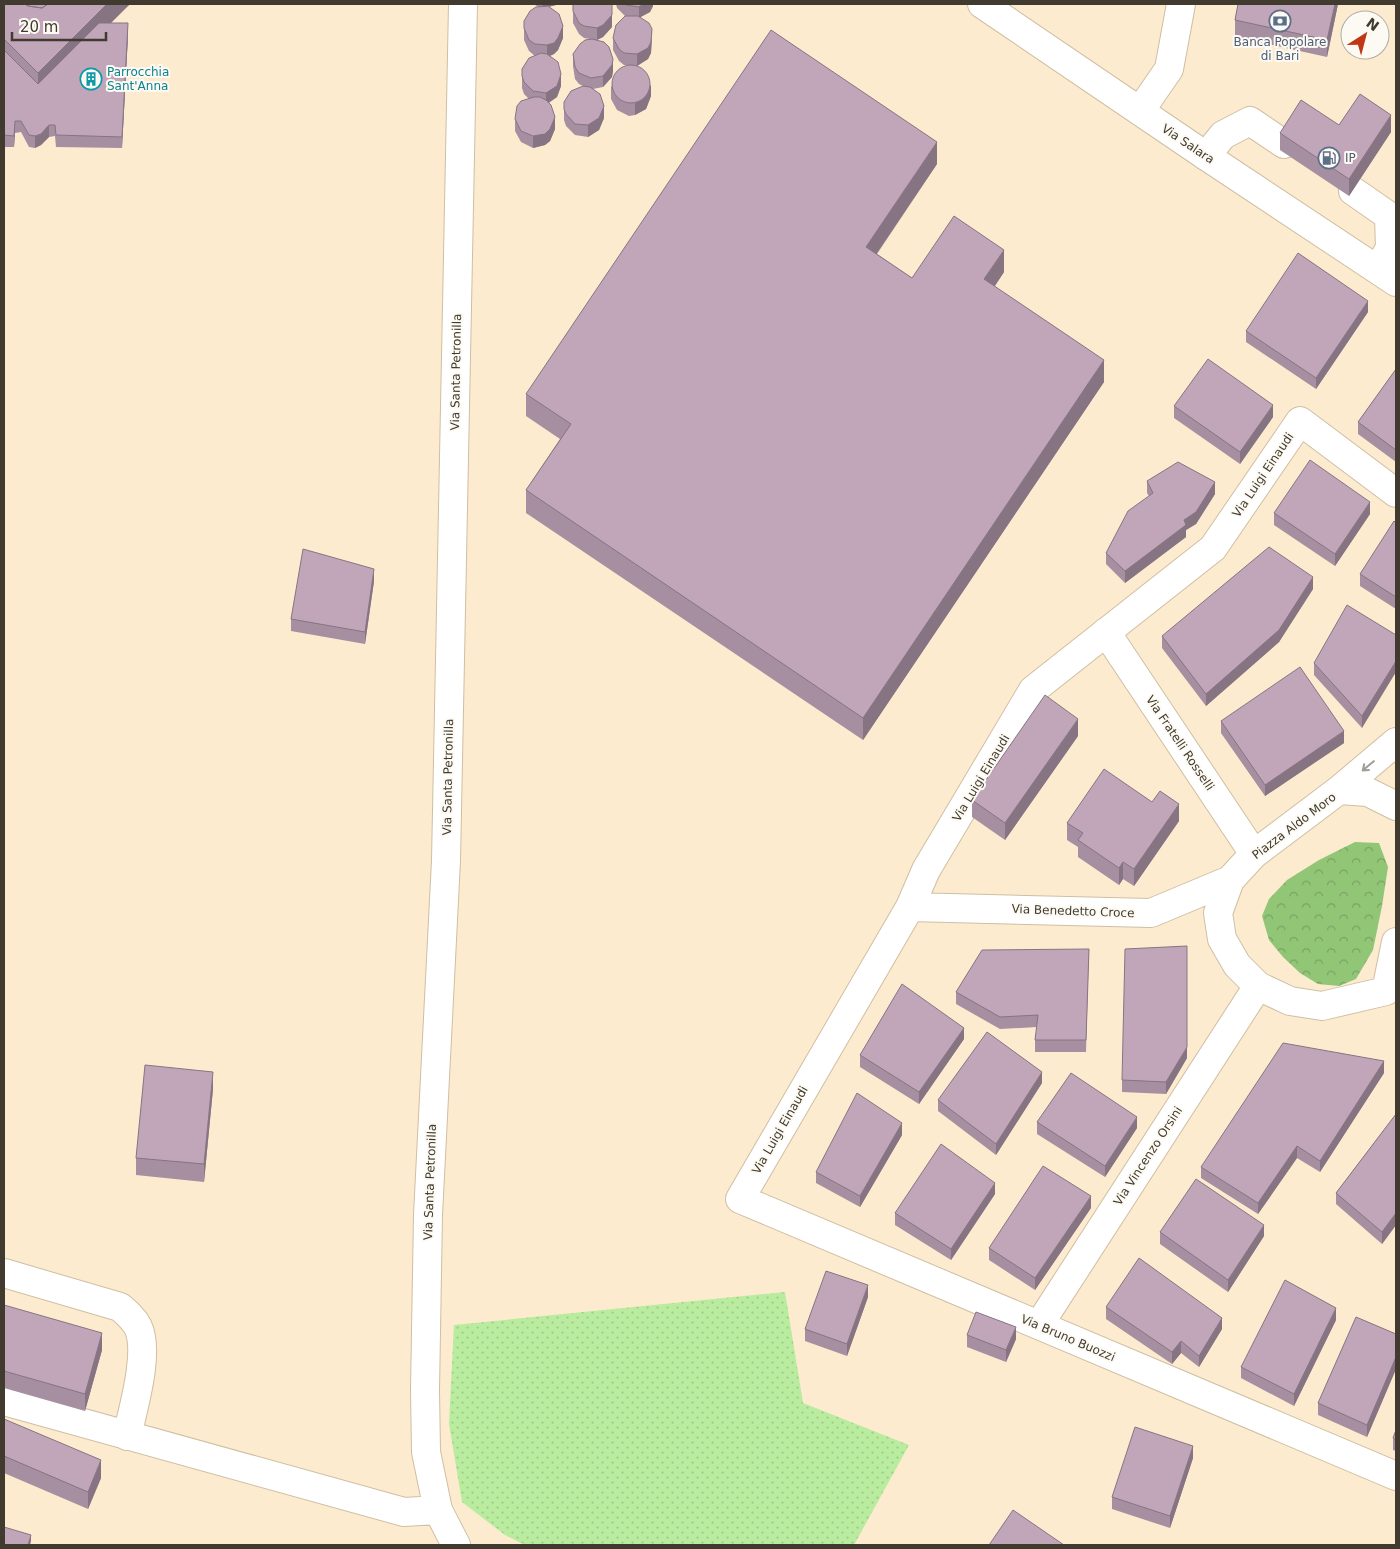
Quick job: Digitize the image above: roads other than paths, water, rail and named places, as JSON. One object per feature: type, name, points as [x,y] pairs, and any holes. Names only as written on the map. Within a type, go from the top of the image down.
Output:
[{"type":"street","name":"Via Santa Petronilla","points":[[455,1545],[438,1510],[426,1452],[425,1390],[428,1215],[446,861],[463,4]]},
{"type":"street","name":"Via Salara","points":[[982,4],[1387,276]]},
{"type":"street","points":[[1140,111],[1169,68],[1181,4]]},
{"type":"street","points":[[1206,156],[1222,135],[1250,121],[1284,144]]},
{"type":"street","points":[[1353,191],[1389,216],[1390,248],[1387,276]]},
{"type":"street","name":"Via Luigi Einaudi","points":[[740,1199],[910,906],[926,870],[1033,690],[1213,548],[1300,421],[1396,493]]},
{"type":"street","name":"Via Fratelli Rosselli","points":[[1106,632],[1254,854]]},
{"type":"street","points":[[1340,790],[1396,742]]},
{"type":"street","name":"Piazza Aldo Moro","points":[[1396,806],[1368,792],[1340,790],[1254,854],[1230,880],[1218,913],[1222,939],[1237,965],[1258,986],[1290,1001],[1322,1006],[1391,999],[1396,942]]},
{"type":"street","name":"Via Benedetto Croce","points":[[910,906],[1151,913],[1230,880]]},
{"type":"street","name":"Via Vincenzo Orsini","points":[[1039,1325],[1258,986]]},
{"type":"street","name":"Via Bruno Buozzi","points":[[740,1199],[1396,1476]]},
{"type":"street","points":[[4,1273],[120,1307],[130,1315],[138,1328],[141,1338],[141,1368],[127,1436]]},
{"type":"street","points":[[4,1401],[404,1512],[438,1510]]},
{"type":"place","name":"Banca Popolare di Bari","points":[[1280,21]]},
{"type":"place","name":"Parrocchia Sant'Anna","points":[[91,79]]},
{"type":"place","name":"IP","points":[[1329,158]]}]
